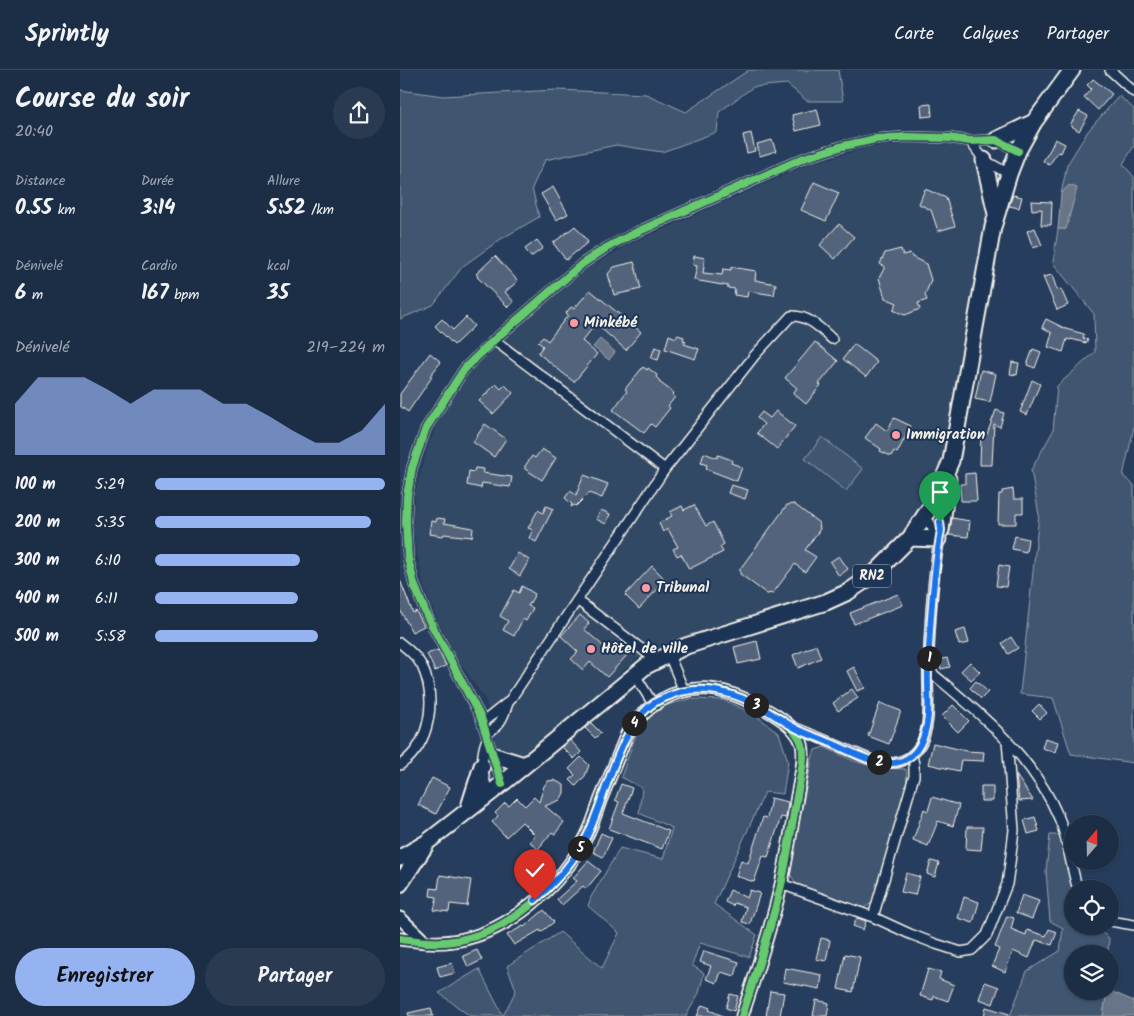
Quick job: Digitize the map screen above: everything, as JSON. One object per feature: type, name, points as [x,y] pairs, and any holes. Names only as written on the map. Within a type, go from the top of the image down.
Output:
[{"type":"highway","name":"RN2","points":[[402,857],[426,843],[502,784],[646,666],[686,646],[826,602],[848,592],[873,575],[910,538],[928,511],[951,461],[969,356],[997,214],[1009,174],[1018,151],[1034,122],[1072,70]]},
{"type":"highway","points":[[996,140],[1034,122]]},
{"type":"highway","points":[[984,160],[997,214]]},
{"type":"highway","points":[[910,538],[940,537],[951,461]]},
{"type":"highway","points":[[494,756],[524,765]]},
{"type":"highway","points":[[468,810],[482,766]]},
{"type":"highway","points":[[400,883],[426,843]]},
{"type":"street","points":[[1110,70],[1134,92]]},
{"type":"street","points":[[502,784],[486,737],[483,722],[427,616],[414,584],[408,558],[407,496],[412,468],[426,428],[465,368],[494,340],[582,264],[606,248],[637,232],[804,158],[843,146],[876,139],[906,137],[949,138],[970,141],[996,140],[1018,151]]},
{"type":"street","points":[[970,141],[984,160],[1009,174]]},
{"type":"street","points":[[488,794],[482,766],[486,737],[499,726],[508,703],[665,469],[755,355],[790,316],[800,315],[832,339]]},
{"type":"street","points":[[494,340],[665,469]]},
{"type":"street","points":[[790,726],[882,763],[902,761],[912,756],[919,747],[925,732],[928,712],[932,600],[940,537],[937,516],[928,511]]},
{"type":"street","points":[[577,600],[662,658],[684,691]]},
{"type":"street","points":[[400,643],[421,664],[428,687],[430,710],[428,723],[416,750],[400,765]]},
{"type":"street","points":[[928,670],[975,709],[1007,740],[1038,779],[1060,819],[1076,880]]},
{"type":"street","points":[[635,675],[653,704]]},
{"type":"street","points":[[400,939],[425,942],[454,941],[490,930],[509,920],[555,883],[576,856],[587,835],[627,734],[636,720],[653,704],[684,691],[711,690],[730,694],[777,716],[790,726],[801,740],[802,757],[781,884],[742,1016]]},
{"type":"street","points":[[483,722],[508,703]]},
{"type":"street","points":[[781,884],[873,917],[910,934],[961,952],[972,950],[987,935],[1007,884],[1013,838],[1013,807],[1007,740]]},
{"type":"street","points":[[873,917],[914,776],[912,756]]},
{"type":"street","points":[[400,883],[402,857]]},
{"type":"street","points":[[400,918],[425,942]]},
{"type":"street","points":[[1119,923],[1134,925]]},
{"type":"shaded area","points":[[749,70],[838,70],[843,101],[807,101],[787,84],[753,87],[719,112],[717,132],[662,152],[616,145],[545,160],[532,188],[539,217],[501,239],[463,266],[433,305],[400,319],[400,90],[443,96],[557,90],[646,94],[686,112]]},
{"type":"shaded area","points":[[1119,96],[1134,109],[1134,146],[1123,164],[1134,177],[1134,427],[1123,476],[1134,485],[1134,763],[1071,754],[1053,698],[1020,694],[1039,515],[1031,470],[1053,431],[1057,386],[1095,352],[1094,314],[1053,263],[1058,229],[1066,229],[1069,185],[1061,194],[1067,165],[1088,131]]},
{"type":"shaded area","points":[[912,144],[963,146],[975,155],[984,182],[986,216],[944,454],[931,489],[911,524],[887,553],[856,577],[825,596],[780,611],[726,624],[666,644],[637,659],[528,752],[519,757],[500,750],[496,743],[487,702],[454,653],[424,588],[413,530],[415,493],[429,443],[445,407],[474,368],[506,338],[582,272],[626,246],[810,164],[870,147]]},
{"type":"shaded area","points":[[1069,185],[1077,188],[1066,229],[1058,229],[1061,194]]},
{"type":"shaded area","points":[[600,339],[615,352],[609,360],[593,347]]},
{"type":"shaded area","points":[[822,437],[863,469],[846,491],[805,459]]},
{"type":"shaded area","points":[[690,699],[723,700],[754,714],[779,733],[788,761],[783,794],[765,792],[714,904],[757,935],[749,957],[700,943],[692,965],[704,973],[699,993],[686,1016],[503,1016],[516,990],[507,966],[560,932],[602,968],[619,933],[588,906],[591,897],[620,848],[663,859],[672,828],[639,813],[642,788],[621,777],[638,729],[659,707]]},
{"type":"shaded area","points":[[824,747],[854,761],[878,768],[906,769],[907,782],[873,902],[864,908],[796,884],[789,872],[812,759],[815,750]]},
{"type":"shaded area","points":[[1050,835],[1059,835],[1064,856],[1064,870],[1067,870],[1070,880],[1064,880],[1064,935],[1105,935],[1109,938],[1109,945],[1064,945],[1064,1000],[1106,1000],[1103,1016],[1010,1016],[1027,971],[1060,951],[1063,928],[1050,921],[1046,871]]},
{"type":"shaded area","points":[[479,969],[503,1016],[470,1016],[439,993]]},
{"type":"shaded area","points":[[1119,995],[1134,1001],[1134,1016],[1103,1016],[1106,1000],[1119,1000]]},
{"type":"building","points":[[1093,79],[1112,94],[1098,110],[1084,97],[1091,89],[1087,85]]},
{"type":"building","points":[[931,104],[932,116],[922,117],[921,105]]},
{"type":"building","points":[[817,109],[821,125],[796,131],[792,115]]},
{"type":"building","points":[[1079,111],[1088,116],[1079,131],[1070,125]]},
{"type":"building","points":[[751,133],[755,151],[747,153],[743,135]]},
{"type":"building","points":[[1055,139],[1065,144],[1061,153],[1058,152],[1049,165],[1043,161]]},
{"type":"building","points":[[772,140],[776,151],[760,156],[757,144]]},
{"type":"building","points":[[814,182],[839,193],[826,221],[801,210]]},
{"type":"building","points":[[553,187],[568,214],[556,220],[541,194]]},
{"type":"building","points":[[925,189],[946,198],[955,226],[938,231],[931,210],[919,204]]},
{"type":"building","points":[[1013,195],[1022,197],[1019,208],[1009,206]]},
{"type":"building","points":[[1031,201],[1052,202],[1051,225],[1041,225],[1042,209],[1032,210]]},
{"type":"building","points":[[839,224],[854,237],[835,259],[820,245]]},
{"type":"building","points":[[575,226],[588,242],[566,260],[553,243]]},
{"type":"building","points":[[1035,228],[1042,245],[1033,248],[1027,231]]},
{"type":"building","points":[[537,240],[543,248],[531,257],[525,249]]},
{"type":"building","points":[[901,249],[903,255],[910,253],[912,257],[926,264],[931,280],[925,295],[927,300],[918,303],[920,309],[905,315],[893,310],[897,303],[885,298],[879,278],[885,267],[880,264],[885,253]]},
{"type":"building","points":[[495,256],[518,281],[505,292],[514,302],[508,307],[476,274]]},
{"type":"building","points":[[694,256],[705,258],[703,273],[722,275],[723,269],[731,270],[731,267],[756,271],[755,280],[776,284],[774,295],[748,291],[747,297],[734,295],[735,289],[728,288],[728,286],[694,280],[697,266],[693,265]]},
{"type":"building","points":[[634,262],[641,289],[614,295],[608,274],[614,267]]},
{"type":"building","points":[[1052,275],[1057,290],[1061,289],[1068,305],[1057,310],[1043,277]]},
{"type":"building","points":[[590,290],[641,332],[626,350],[596,324],[582,341],[597,354],[574,382],[538,353],[543,346],[538,342],[543,337],[548,341],[568,315],[566,313],[571,307],[574,309]]},
{"type":"building","points":[[466,317],[474,326],[454,345],[435,326],[442,319],[453,330]]},
{"type":"building","points":[[1046,319],[1066,329],[1084,334],[1083,338],[1088,340],[1086,343],[1067,339],[1063,352],[1048,347],[1052,333],[1042,327]]},
{"type":"building","points":[[669,335],[676,338],[677,335],[684,337],[683,340],[686,341],[684,344],[699,349],[695,359],[665,349]]},
{"type":"building","points":[[815,342],[838,361],[819,384],[821,385],[806,404],[793,393],[797,388],[785,378]]},
{"type":"building","points":[[854,344],[877,362],[866,377],[843,359]]},
{"type":"building","points":[[655,347],[661,349],[658,360],[651,358]]},
{"type":"building","points":[[1033,349],[1041,352],[1035,368],[1027,365]]},
{"type":"building","points":[[430,353],[441,362],[408,412],[400,406],[400,394]]},
{"type":"building","points":[[1012,362],[1019,363],[1017,375],[1010,374]]},
{"type":"building","points":[[643,367],[647,370],[648,368],[657,375],[656,377],[659,382],[674,393],[672,395],[675,397],[668,406],[670,408],[655,427],[651,424],[644,433],[613,410],[627,391],[625,389]]},
{"type":"building","points":[[981,370],[996,374],[990,402],[975,399]]},
{"type":"building","points":[[1032,380],[1040,384],[1027,415],[1020,412]]},
{"type":"building","points":[[496,384],[501,389],[505,385],[513,393],[493,414],[479,401]]},
{"type":"building","points":[[996,410],[1004,413],[1000,427],[994,424],[992,465],[980,465],[981,434],[987,434]]},
{"type":"building","points":[[776,411],[795,426],[777,449],[757,433],[764,424],[757,418],[762,412],[770,418]]},
{"type":"building","name":"Immigration","points":[[894,418],[911,426],[897,453],[894,451],[891,456],[880,451],[881,449],[865,438],[876,423],[887,431]]},
{"type":"building","points":[[485,424],[506,439],[494,457],[473,442]]},
{"type":"building","points":[[542,449],[556,458],[542,480],[525,469],[525,466],[532,456],[535,458]]},
{"type":"building","points":[[704,453],[717,458],[718,455],[732,460],[731,463],[742,467],[737,481],[706,469],[707,465],[701,463]]},
{"type":"building","points":[[475,468],[484,469],[483,473],[512,477],[510,487],[482,483],[481,488],[467,485],[469,471],[474,472]]},
{"type":"building","points":[[975,473],[977,501],[961,501],[960,484],[965,484],[965,474]]},
{"type":"building","points":[[584,475],[608,484],[602,498],[589,493],[576,506],[571,507],[572,504],[565,498],[570,491],[576,495]]},
{"type":"building","points":[[731,485],[748,490],[745,499],[728,493]]},
{"type":"building","points":[[1013,489],[1014,499],[1023,499],[1023,513],[1016,513],[1016,524],[998,524],[999,494],[1002,494],[1002,491]]},
{"type":"building","points":[[794,504],[819,523],[820,529],[805,550],[816,557],[805,572],[795,564],[773,593],[767,594],[740,574],[740,569],[787,505]]},
{"type":"building","points":[[694,505],[706,526],[713,522],[724,544],[720,547],[723,552],[689,569],[681,554],[677,556],[673,549],[678,547],[668,529],[663,532],[659,523],[672,516],[670,512],[682,506],[684,510]]},
{"type":"building","points":[[546,506],[553,509],[536,542],[529,538],[533,530],[528,528],[538,510],[543,513]]},
{"type":"building","points":[[601,510],[610,514],[606,524],[596,519]]},
{"type":"building","points":[[437,518],[445,519],[444,523],[473,528],[472,537],[429,534],[431,521],[436,522]]},
{"type":"building","points":[[952,518],[970,521],[968,537],[949,535]]},
{"type":"building","points":[[1015,536],[1028,539],[1026,552],[1012,549]]},
{"type":"building","points":[[518,553],[529,560],[520,576],[509,569]]},
{"type":"building","points":[[839,556],[848,569],[839,576],[830,562]]},
{"type":"building","points":[[999,565],[1009,567],[1006,587],[996,586]]},
{"type":"building","name":"Tribunal","points":[[652,566],[666,580],[639,609],[625,595]]},
{"type":"building","points":[[400,580],[413,613],[416,611],[424,626],[412,632],[400,610]]},
{"type":"building","points":[[522,586],[535,594],[528,606],[533,608],[526,621],[523,619],[514,636],[503,630],[508,621],[500,616],[514,590],[519,593]]},
{"type":"building","points":[[898,594],[903,605],[854,624],[850,613]]},
{"type":"building","points":[[580,615],[589,623],[584,629],[611,653],[620,644],[629,653],[607,677],[590,662],[583,670],[571,659],[578,652],[561,636]]},
{"type":"building","points":[[965,629],[969,643],[959,645],[955,632]]},
{"type":"building","points":[[1011,637],[1018,648],[1008,654],[1002,643]]},
{"type":"building","points":[[757,641],[761,659],[738,664],[734,647]]},
{"type":"building","points":[[816,645],[821,658],[798,668],[793,655]]},
{"type":"building","points":[[438,650],[446,666],[435,671],[427,654]]},
{"type":"building","points":[[947,658],[950,667],[941,669],[939,660]]},
{"type":"building","points":[[970,662],[980,672],[971,680],[961,671]]},
{"type":"building","points":[[854,667],[865,688],[857,691],[847,671]]},
{"type":"building","points":[[976,681],[988,692],[981,699],[970,688]]},
{"type":"building","points":[[852,689],[858,698],[838,711],[833,703]]},
{"type":"building","points":[[880,703],[901,711],[889,744],[868,736]]},
{"type":"building","points":[[1039,704],[1047,713],[1040,719],[1032,711]]},
{"type":"building","points":[[953,705],[969,721],[958,732],[942,716]]},
{"type":"building","points":[[591,723],[601,733],[595,738],[585,728]]},
{"type":"building","points":[[1045,738],[1058,742],[1055,752],[1042,748]]},
{"type":"building","points":[[570,740],[581,752],[574,759],[562,747]]},
{"type":"building","points":[[933,743],[966,751],[984,752],[983,761],[961,760],[959,771],[928,764]]},
{"type":"building","points":[[581,757],[589,765],[585,776],[576,786],[570,780],[575,775],[569,769]]},
{"type":"building","points":[[1016,775],[1033,800],[1019,801]]},
{"type":"building","points":[[432,778],[450,787],[436,814],[418,805]]},
{"type":"building","points":[[554,780],[564,785],[564,793],[560,800],[545,806],[564,822],[555,834],[552,832],[538,849],[530,842],[535,835],[522,822],[506,837],[492,822],[498,816],[495,813],[505,803],[509,806],[517,798],[525,806],[534,797],[539,802],[544,786],[548,781]]},
{"type":"building","points":[[621,784],[632,788],[623,813],[669,831],[662,849],[609,829],[619,802],[615,800]]},
{"type":"building","points":[[981,786],[993,786],[993,801],[981,801]]},
{"type":"building","points":[[932,797],[959,805],[953,826],[938,821],[928,846],[913,840],[924,809],[928,811]]},
{"type":"building","points":[[771,798],[788,802],[786,818],[781,817],[768,857],[763,856],[754,882],[736,876],[741,860],[748,863],[763,817],[767,818]]},
{"type":"building","points":[[1035,817],[1039,831],[1028,834],[1024,820]]},
{"type":"building","points":[[967,827],[983,827],[981,850],[966,849]]},
{"type":"building","points":[[601,833],[612,838],[603,857],[593,852]]},
{"type":"building","points":[[588,861],[601,871],[586,889],[583,886],[562,905],[557,899],[577,881],[573,878]]},
{"type":"building","points":[[931,861],[939,863],[935,877],[927,874]]},
{"type":"building","points":[[906,873],[920,877],[915,895],[901,892]]},
{"type":"building","points":[[440,875],[471,880],[467,906],[450,904],[449,912],[434,910],[437,897],[430,896],[431,888],[438,889]]},
{"type":"building","points":[[730,890],[747,898],[750,890],[760,893],[750,924],[742,922],[746,907],[734,903],[733,906],[725,902]]},
{"type":"building","points":[[1022,895],[1039,901],[1032,919],[1016,913]]},
{"type":"building","points":[[964,897],[979,902],[973,923],[958,918]]},
{"type":"building","points":[[544,910],[554,922],[541,932],[540,930],[514,945],[507,935],[524,927]]},
{"type":"building","points":[[1007,916],[1014,918],[1011,929],[1026,935],[1027,930],[1046,936],[1049,929],[1057,932],[1052,945],[1036,940],[1029,958],[1013,951],[1005,972],[992,966],[999,949],[995,947]]},
{"type":"building","points":[[857,918],[866,921],[863,930],[853,926]]},
{"type":"building","points":[[821,938],[830,940],[826,961],[816,959]]},
{"type":"building","points":[[477,950],[482,960],[468,967],[463,956]]},
{"type":"building","points":[[704,951],[739,962],[735,976],[721,972],[717,983],[706,979],[711,966],[700,962]]},
{"type":"building","points":[[845,954],[860,957],[853,992],[838,989]]},
{"type":"building","points":[[452,963],[455,973],[440,977],[437,967]]},
{"type":"building","points":[[785,968],[822,975],[820,989],[783,982]]},
{"type":"building","points":[[928,969],[941,972],[939,979],[954,985],[948,1001],[934,996],[933,1000],[920,996]]},
{"type":"building","points":[[985,982],[999,987],[993,1004],[979,999]]},
{"type":"building","points":[[770,991],[784,993],[780,1016],[766,1016]]},
{"type":"building","points":[[730,994],[738,996],[734,1011],[726,1008]]},
{"type":"building","points":[[816,1000],[829,1003],[827,1016],[813,1016]]},
{"type":"building","points":[[702,1005],[710,1008],[709,1010],[723,1016],[697,1016]]},
{"type":"building","points":[[986,1007],[1009,1014],[1009,1016],[984,1016]]},
{"type":"building","points":[[431,1008],[433,1016],[409,1016],[408,1013]]},
{"type":"cycle path","points":[[502,784],[481,718],[427,616],[414,584],[408,558],[407,496],[412,468],[426,428],[465,368],[494,340],[582,264],[606,248],[637,232],[804,158],[843,146],[876,139],[906,137],[949,138],[970,141],[996,140],[1018,151]]},
{"type":"cycle path","points":[[400,939],[426,942],[453,941],[494,929],[513,918],[548,889],[576,855],[592,824],[627,734],[642,714],[662,700],[684,691],[696,689],[719,691],[732,694],[759,706],[785,722],[800,739],[803,753],[802,770],[781,885],[768,934],[742,1016]]},
{"type":"place","name":"Minkébé","points":[[574,323]]},
{"type":"place","name":"Immigration","points":[[896,435]]},
{"type":"place","name":"Tribunal","points":[[646,588]]},
{"type":"place","name":"Hôtel de ville","points":[[591,649]]},
{"type":"route","points":[[535,900],[555,883],[576,856],[587,835],[627,734],[636,720],[653,704],[684,691],[695,689],[711,690],[730,694],[777,716],[790,726],[882,763],[902,761],[912,756],[919,747],[925,732],[928,712],[932,600],[941,530],[940,522]]}]
